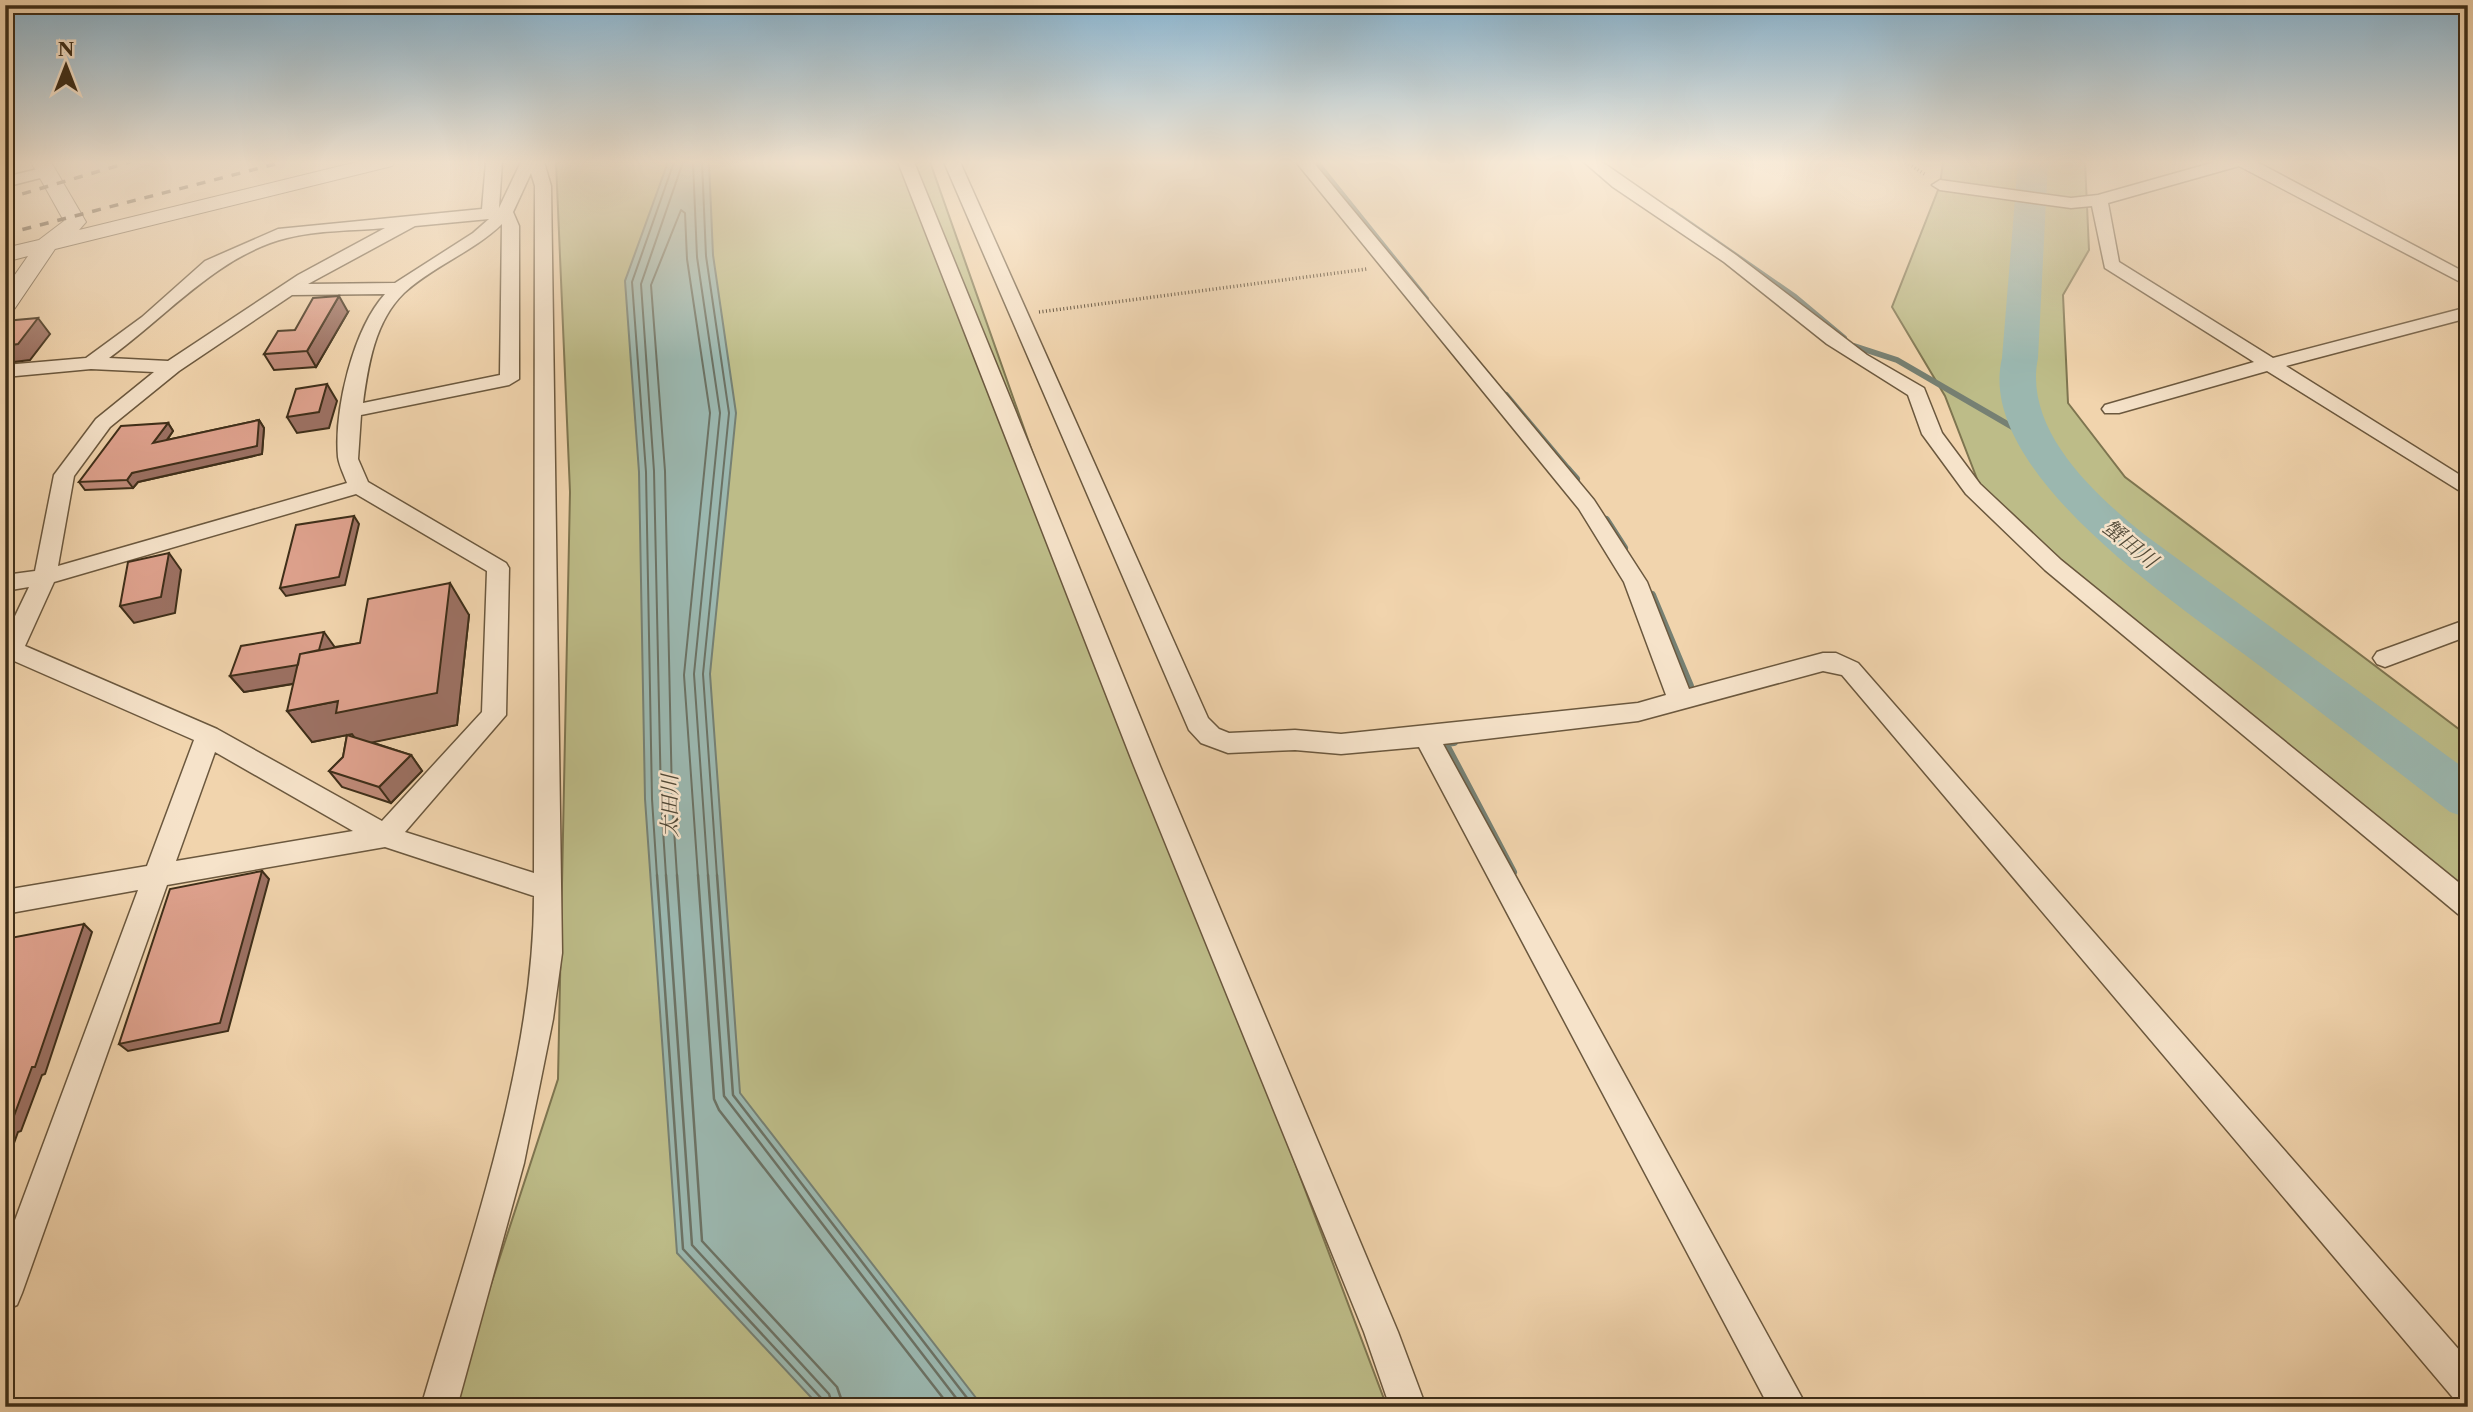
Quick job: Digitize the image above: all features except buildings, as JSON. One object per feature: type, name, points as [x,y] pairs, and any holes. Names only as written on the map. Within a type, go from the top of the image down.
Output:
[{"type":"street","points":[[5,306],[47,244],[67,228]]},
{"type":"street","points":[[5,255],[114,228]]},
{"type":"street","points":[[91,363],[148,320],[212,265],[284,233],[342,228]]},
{"type":"street","points":[[398,228],[287,290],[172,367],[103,423],[64,475],[45,577],[11,650],[208,736],[385,836],[547,889]]},
{"type":"street","points":[[5,902],[385,836],[494,715],[498,568],[359,486],[348,459],[351,411],[361,352],[386,303],[399,288],[479,237],[486,228]]},
{"type":"street","points":[[351,411],[509,379],[510,228]]},
{"type":"street","points":[[439,1407],[508,1163],[548,953],[543,228]]},
{"type":"street","points":[[932,228],[1147,766],[1381,1332],[1408,1407]]},
{"type":"street","points":[[980,228],[1198,723],[1210,736],[1228,743],[1295,740],[1341,744],[1426,737],[1638,712],[1824,662],[1836,662],[1850,669],[2468,1387]]},
{"type":"street","points":[[1355,228],[1545,451],[1587,506],[1641,594],[1680,699]]},
{"type":"street","points":[[1685,228],[1865,365],[1917,392],[1932,434],[1973,489],[2053,565],[2468,906]]},
{"type":"street","points":[[2104,228],[2111,264],[2468,489]]},
{"type":"street","points":[[2368,228],[2468,281]]},
{"type":"street","points":[[287,290],[399,288]]},
{"type":"street","points":[[2112,409],[2224,376],[2468,312]]},
{"type":"street","points":[[5,371],[91,363],[172,367]]},
{"type":"street","points":[[5,583],[45,577],[359,486]]},
{"type":"street","points":[[2385,658],[2468,627]]},
{"type":"street","points":[[5,1293],[208,736]]},
{"type":"street","points":[[1426,737],[1789,1407]]},
{"type":"path","points":[[1017,315],[1386,267]]},
{"type":"shaded area","points":[[559,228],[953,228],[1111,675],[1387,1407],[451,1407],[558,1079],[570,492]]},
{"type":"shaded area","points":[[1923,228],[2088,228],[2089,250],[2063,295],[2068,403],[2125,477],[2468,736],[2468,895],[2094,590],[1979,484],[1945,396],[1892,307]]},
{"type":"water","name":"太田川","points":[[644,228],[712,228],[713,255],[736,413],[710,674],[740,1093],[983,1407],[820,1407],[677,1253],[645,799],[639,472],[625,281]]},
{"type":"waterway","points":[[1369,228],[1426,299]]},
{"type":"waterway","points":[[1695,228],[1795,297],[1844,338]]},
{"type":"waterway","name":"蟹田川","points":[[2029,228],[2020,358],[2016,376],[2019,397],[2038,442],[2068,485],[2095,515],[2167,574],[2468,798]]},
{"type":"waterway","points":[[5,276],[8,273]]},
{"type":"waterway","points":[[1854,346],[1897,360],[2040,443]]},
{"type":"waterway","points":[[1506,395],[1569,470]]},
{"type":"waterway","points":[[1567,469],[1576,479]]},
{"type":"waterway","points":[[1606,520],[1624,548]]},
{"type":"waterway","points":[[1652,595],[1690,686],[1687,696]]},
{"type":"waterway","points":[[1454,742],[1445,743],[1513,872]]},
{"type":"railway","points":[[5,234],[29,228]]}]
